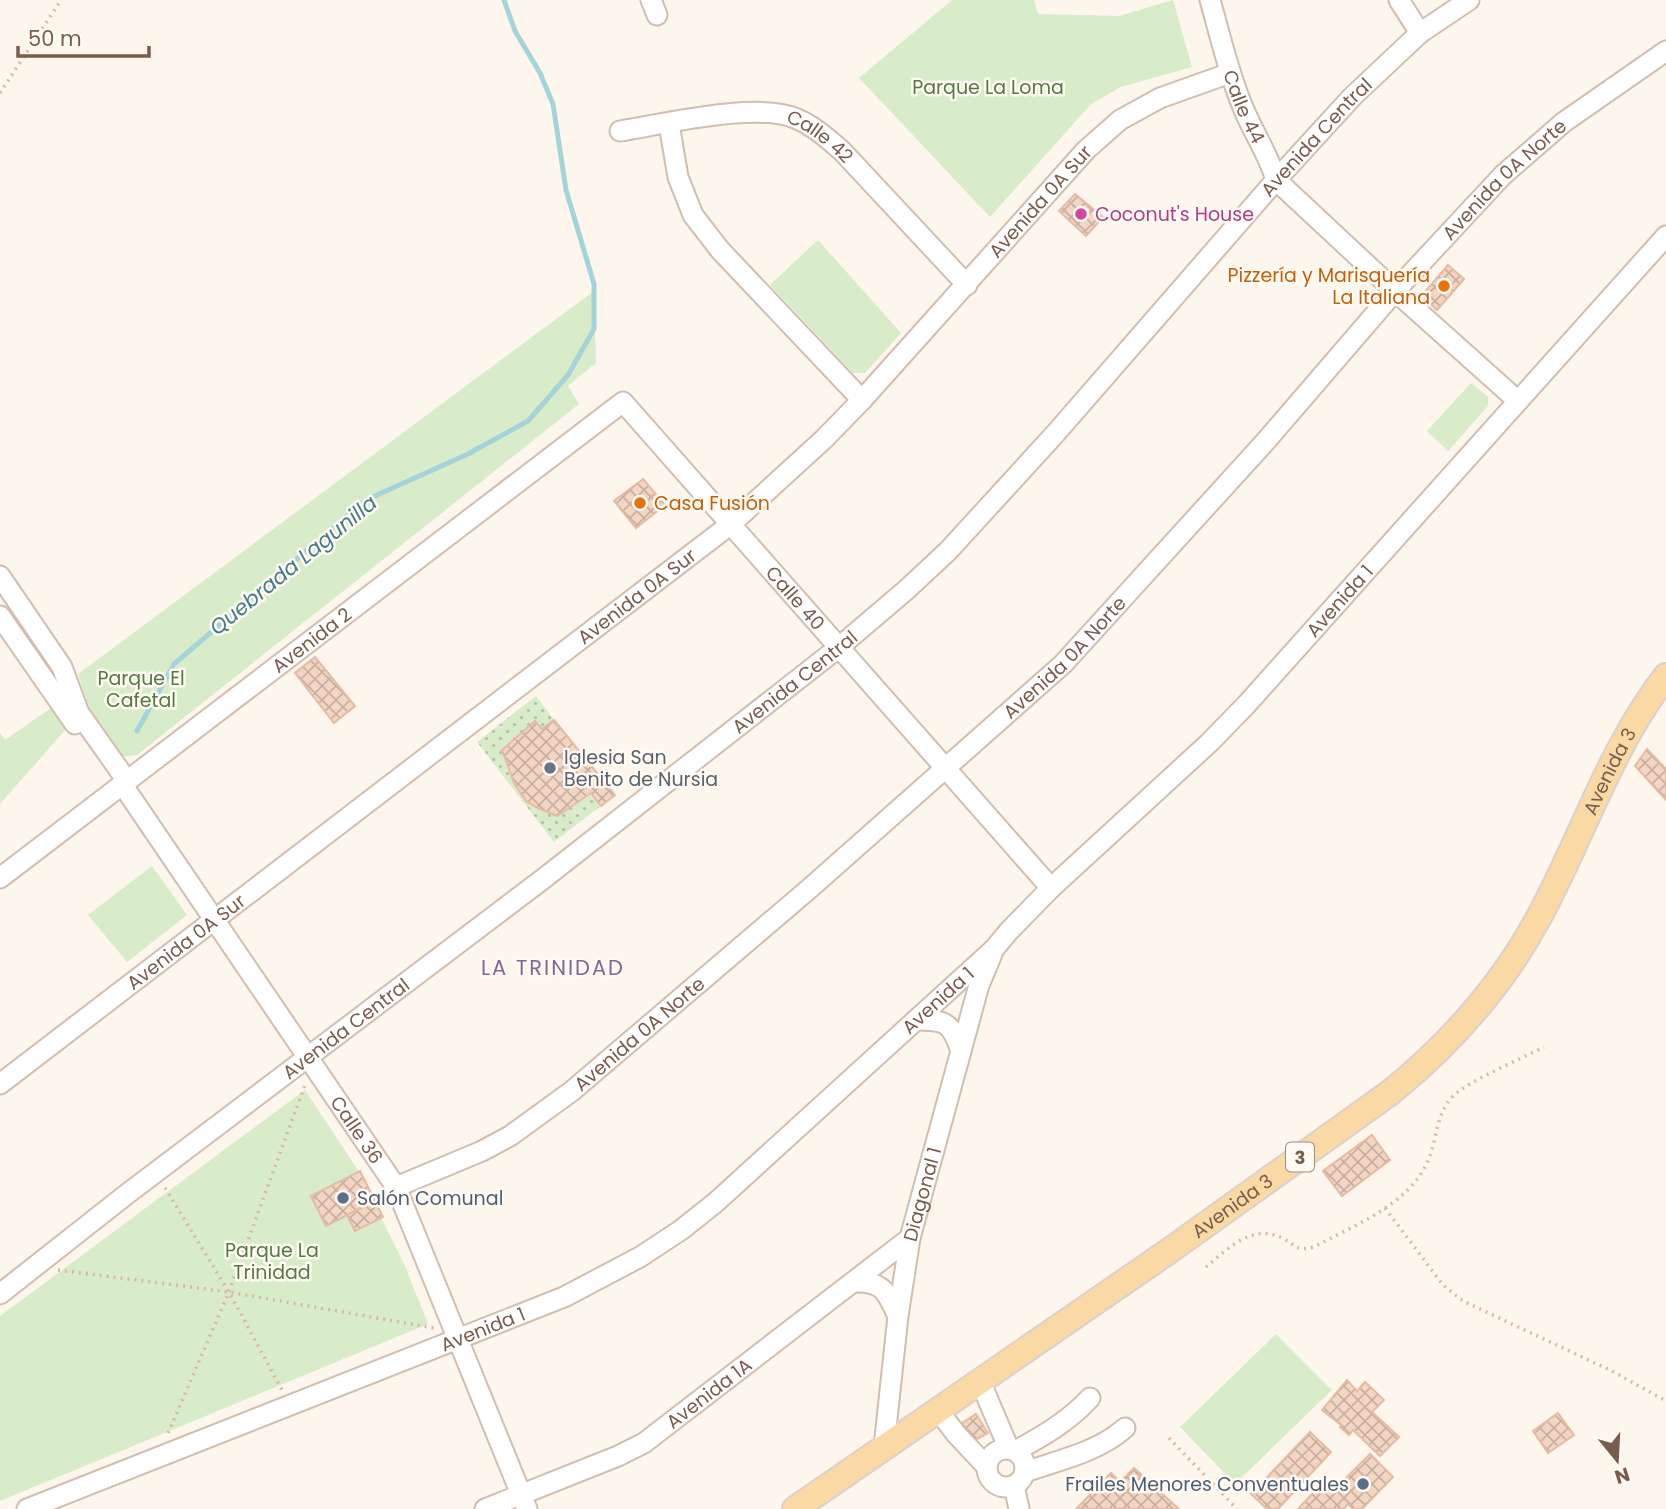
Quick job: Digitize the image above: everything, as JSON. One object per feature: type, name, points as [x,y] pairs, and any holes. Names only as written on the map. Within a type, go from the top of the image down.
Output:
[{"type":"main road","name":"Avenida 3","points":[[795,1509],[1169,1251],[1422,1067],[1480,1005],[1525,942],[1624,741],[1666,676]]},
{"type":"street","name":"Calle 44","points":[[1210,0],[1230,74],[1243,109],[1270,159],[1276,180],[1518,401]]},
{"type":"street","points":[[1399,0],[1419,33]]},
{"type":"street","name":"Avenida Central","points":[[0,1294],[127,1194],[543,879],[838,648],[948,551],[1055,434],[1276,180],[1352,97],[1419,33],[1469,0]]},
{"type":"street","name":"Avenida 0A Norte","points":[[396,1187],[482,1151],[535,1120],[572,1091],[788,906],[1063,664],[1256,452],[1395,291],[1503,175],[1564,122],[1666,51]]},
{"type":"street","name":"Avenida 0A Sur","points":[[0,1084],[731,524],[824,439],[862,400],[1086,150],[1120,121],[1160,98],[1230,74]]},
{"type":"street","name":"Calle 42","points":[[620,131],[738,113],[769,111],[796,118],[821,132],[842,150],[967,285]]},
{"type":"street","points":[[669,124],[678,177],[693,215],[720,250],[862,400]]},
{"type":"street","name":"Avenida 1","points":[[27,1509],[564,1297],[663,1243],[715,1203],[994,949],[1051,888],[1228,723],[1666,236]]},
{"type":"street","name":"Calle 40","points":[[623,402],[944,770],[1051,888]]},
{"type":"street","name":"Avenida 2","points":[[0,878],[623,402]]},
{"type":"street","points":[[0,576],[62,667],[79,713],[123,784]]},
{"type":"street","points":[[0,616],[123,784]]},
{"type":"street","name":"Calle 36","points":[[123,784],[396,1187],[524,1502]]},
{"type":"street","name":"Diagonal 1","points":[[884,1447],[898,1316],[910,1238],[979,985],[994,949]]},
{"type":"street","points":[[916,1020],[940,1020],[947,1024],[952,1029],[961,1051]]},
{"type":"street","name":"Avenida 1A","points":[[485,1509],[524,1502],[644,1443],[910,1238]]},
{"type":"street","points":[[854,1282],[872,1282],[879,1285],[889,1297],[898,1316]]},
{"type":"street","points":[[980,1381],[1012,1450],[1023,1459],[1019,1478],[1019,1509]]},
{"type":"street","points":[[1090,1398],[1079,1411],[1059,1426],[1012,1450],[996,1451],[987,1467],[995,1483],[1006,1487],[1019,1478],[1097,1447],[1125,1428]]},
{"type":"street","points":[[938,1410],[987,1467]]},
{"type":"path","points":[[0,93],[61,0]]},
{"type":"path","points":[[1206,1267],[1237,1241],[1258,1233],[1273,1233],[1303,1250],[1314,1247],[1385,1208],[1414,1183],[1426,1165],[1443,1108],[1456,1093],[1544,1047]]},
{"type":"path","points":[[166,1440],[229,1292],[305,1083]]},
{"type":"path","points":[[164,1188],[229,1292],[283,1392]]},
{"type":"path","points":[[1385,1208],[1443,1285],[1463,1301],[1612,1371],[1666,1401]]},
{"type":"path","points":[[57,1270],[229,1292],[436,1328]]},
{"type":"path","points":[[1168,1438],[1237,1509]]},
{"type":"green space","name":"Parque La Loma","points":[[952,0],[1034,0],[1038,14],[1119,16],[1173,0],[1192,67],[1121,87],[1091,104],[990,217],[859,78]]},
{"type":"green space","points":[[818,240],[901,333],[865,373],[853,373],[770,285]]},
{"type":"green space","name":"Parque El Cafetal","points":[[594,291],[596,363],[568,386],[579,404],[137,755],[121,757],[92,716],[78,674]]},
{"type":"green space","points":[[1471,383],[1488,397],[1488,406],[1448,451],[1427,431]]},
{"type":"green space","points":[[536,696],[554,720],[542,729],[535,722],[502,750],[514,783],[526,799],[557,816],[591,793],[601,806],[554,842],[477,742]]},
{"type":"green space","points":[[51,708],[66,729],[0,804],[0,733],[5,740]]},
{"type":"green space","points":[[152,866],[187,915],[127,962],[88,915]]},
{"type":"green space","name":"Parque La Trinidad","points":[[305,1090],[356,1167],[405,1266],[428,1324],[0,1501],[0,1316]]},
{"type":"green space","points":[[1276,1334],[1332,1390],[1235,1484],[1180,1427]]},
{"type":"building","name":"Coconut's House","points":[[1075,194],[1103,217],[1086,236],[1059,211]]},
{"type":"building","name":"Pizzería y Marisquería La Italiana","points":[[1448,265],[1464,279],[1437,310],[1425,299],[1424,293]]},
{"type":"building","name":"Casa Fusión","points":[[643,479],[665,505],[636,528],[614,501]]},
{"type":"building","points":[[315,657],[355,706],[334,723],[295,673]]},
{"type":"building","name":"Iglesia San Benito de Nursia","points":[[554,720],[615,795],[601,806],[591,793],[557,816],[526,801],[514,783],[502,750],[535,721],[542,729]]},
{"type":"building","points":[[1647,749],[1666,769],[1666,800],[1635,766]]},
{"type":"building","points":[[1372,1135],[1390,1160],[1342,1196],[1323,1171]]},
{"type":"building","name":"Salón Comunal","points":[[360,1171],[375,1201],[326,1226],[311,1196]]},
{"type":"building","points":[[375,1201],[383,1217],[355,1231],[347,1215]]},
{"type":"building","points":[[1347,1380],[1357,1391],[1365,1382],[1384,1400],[1372,1412],[1399,1437],[1380,1456],[1353,1430],[1349,1435],[1322,1410]]},
{"type":"building","points":[[1558,1413],[1574,1435],[1548,1453],[1533,1431]]},
{"type":"building","points":[[976,1414],[988,1433],[973,1441],[962,1423]]},
{"type":"building","points":[[1310,1432],[1331,1452],[1278,1509],[1267,1509],[1251,1494]]},
{"type":"building","name":"Frailes Menores Conventuales","points":[[1370,1454],[1393,1477],[1362,1509],[1353,1509],[1348,1504],[1344,1509],[1298,1509],[1326,1479],[1336,1488]]},
{"type":"building","points":[[1134,1468],[1179,1509],[1076,1509],[1111,1473],[1120,1482]]},
{"type":"waterway","name":"Quebrada Lagunilla","points":[[137,731],[174,664],[366,500],[468,454],[528,421],[568,375],[594,329],[594,284],[566,190],[553,104],[540,73],[515,31],[504,0]]},
{"type":"place","name":"Coconut's House","points":[[1081,214]]},
{"type":"place","name":"Pizzería y Marisquería La Italiana","points":[[1444,286]]},
{"type":"place","name":"Casa Fusión","points":[[640,503]]},
{"type":"place","name":"Iglesia San Benito de Nursia","points":[[550,768]]},
{"type":"place","name":"Salón Comunal","points":[[343,1198]]},
{"type":"place","name":"Frailes Menores Conventuales","points":[[1363,1484]]},
{"type":"district","name":"LA TRINIDAD","points":[[553,967]]}]
